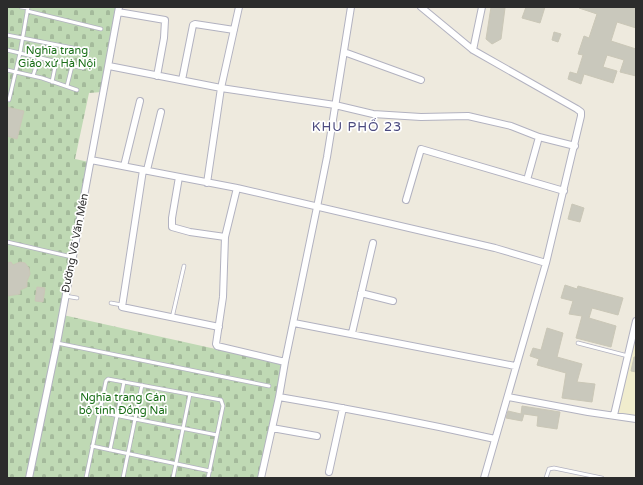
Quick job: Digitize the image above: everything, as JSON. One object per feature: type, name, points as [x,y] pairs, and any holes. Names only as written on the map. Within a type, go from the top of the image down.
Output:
[{"type":"street","points":[[207,183],[222,88],[239,7]]},
{"type":"street","points":[[261,478],[279,397],[317,206],[351,7]]},
{"type":"street","points":[[421,7],[473,50],[581,112],[581,121],[546,263],[515,366],[508,397],[484,478]]},
{"type":"street","points":[[473,50],[482,7]]},
{"type":"street","points":[[119,10],[165,20],[164,38],[157,76]]},
{"type":"street","name":"Đường Võ Văn Mén","points":[[29,478],[57,343],[119,10]]},
{"type":"street","points":[[182,80],[193,25],[196,24],[234,30]]},
{"type":"street","points":[[344,52],[421,80]]},
{"type":"street","points":[[109,66],[222,88],[335,105],[373,114],[421,117],[468,116],[511,126],[539,137],[575,146]]},
{"type":"street","points":[[124,166],[140,101]]},
{"type":"street","points":[[161,112],[145,170],[122,307],[219,327]]},
{"type":"street","points":[[526,180],[539,137]]},
{"type":"street","points":[[406,200],[421,149],[564,191]]},
{"type":"street","points":[[91,160],[237,188],[317,206],[495,248],[546,263]]},
{"type":"street","points":[[178,177],[172,227],[190,232],[224,237]]},
{"type":"street","points":[[237,188],[224,237],[223,297],[216,344],[217,346],[285,362]]},
{"type":"street","points":[[352,333],[373,243]]},
{"type":"street","points":[[361,293],[393,301]]},
{"type":"street","points":[[614,415],[636,321]]},
{"type":"street","points":[[294,323],[352,333],[515,366]]},
{"type":"street","points":[[279,397],[432,425],[495,439]]},
{"type":"street","points":[[508,397],[588,412],[636,419]]},
{"type":"street","points":[[329,472],[343,408]]},
{"type":"street","points":[[272,428],[317,436]]},
{"type":"lane","points":[[21,7],[101,29]]},
{"type":"lane","points":[[9,100],[28,9]]},
{"type":"lane","points":[[7,35],[88,51]]},
{"type":"lane","points":[[7,50],[83,68]]},
{"type":"lane","points":[[34,76],[39,57]]},
{"type":"lane","points":[[52,82],[56,62]]},
{"type":"lane","points":[[67,86],[72,66]]},
{"type":"lane","points":[[7,70],[34,76],[77,90]]},
{"type":"lane","points":[[7,242],[72,257]]},
{"type":"lane","points":[[172,318],[184,266]]},
{"type":"lane","points":[[65,296],[77,298]]},
{"type":"lane","points":[[111,303],[122,305]]},
{"type":"lane","points":[[57,343],[269,386]]},
{"type":"lane","points":[[578,343],[628,356]]},
{"type":"lane","points":[[86,478],[106,379],[218,399],[223,402],[208,478]]},
{"type":"lane","points":[[110,450],[124,382]]},
{"type":"lane","points":[[123,478],[142,385]]},
{"type":"lane","points":[[173,478],[190,394]]},
{"type":"lane","points":[[99,412],[217,435]]},
{"type":"lane","points":[[92,446],[210,471]]},
{"type":"lane","points":[[546,478],[549,469],[554,468],[602,478]]},
{"type":"shaded area","points":[[636,330],[636,417],[617,413]]},
{"type":"green space","name":"Nghĩa trang Giáo xứ Hà Nội","points":[[7,7],[117,7],[102,92],[89,93],[75,159],[89,162],[26,478],[7,478]]},
{"type":"green space","name":"Nghĩa trang Cán bộ tỉnh Đồng Nai","points":[[63,315],[283,364],[259,478],[31,478]]},
{"type":"building","points":[[491,7],[505,8],[501,39],[492,44],[486,39]]},
{"type":"building","points":[[526,7],[545,7],[540,23],[522,18]]},
{"type":"building","points":[[579,7],[630,7],[636,9],[636,28],[617,22],[611,41],[636,49],[636,76],[620,72],[624,60],[607,55],[603,67],[617,71],[613,83],[584,74],[581,84],[568,79],[570,72],[577,74],[583,55],[578,54],[584,36],[589,38],[597,14]]},
{"type":"building","points":[[554,32],[561,34],[558,42],[552,40]]},
{"type":"building","points":[[7,107],[24,111],[17,139],[7,136]]},
{"type":"building","points":[[572,204],[584,208],[580,222],[568,219]]},
{"type":"building","points":[[11,262],[13,265],[20,262],[25,263],[29,268],[30,274],[27,281],[27,287],[20,290],[20,294],[7,296],[7,263]]},
{"type":"building","points":[[565,285],[577,289],[578,286],[623,298],[618,315],[592,308],[589,318],[616,326],[611,347],[576,338],[582,316],[569,314],[573,301],[561,298]]},
{"type":"building","points":[[37,287],[45,288],[43,302],[35,301]]},
{"type":"building","points":[[547,328],[563,333],[557,357],[582,364],[577,382],[595,384],[592,402],[562,398],[566,373],[537,365],[539,359],[530,356],[533,348],[541,350]]},
{"type":"building","points":[[634,357],[636,357],[636,372],[631,371]]},
{"type":"building","points":[[522,406],[560,412],[557,429],[537,426],[538,416],[524,414],[522,421],[506,418],[508,411],[521,414]]},
{"type":"district","name":"KHU PHỐ 23","points":[[357,127]]}]
